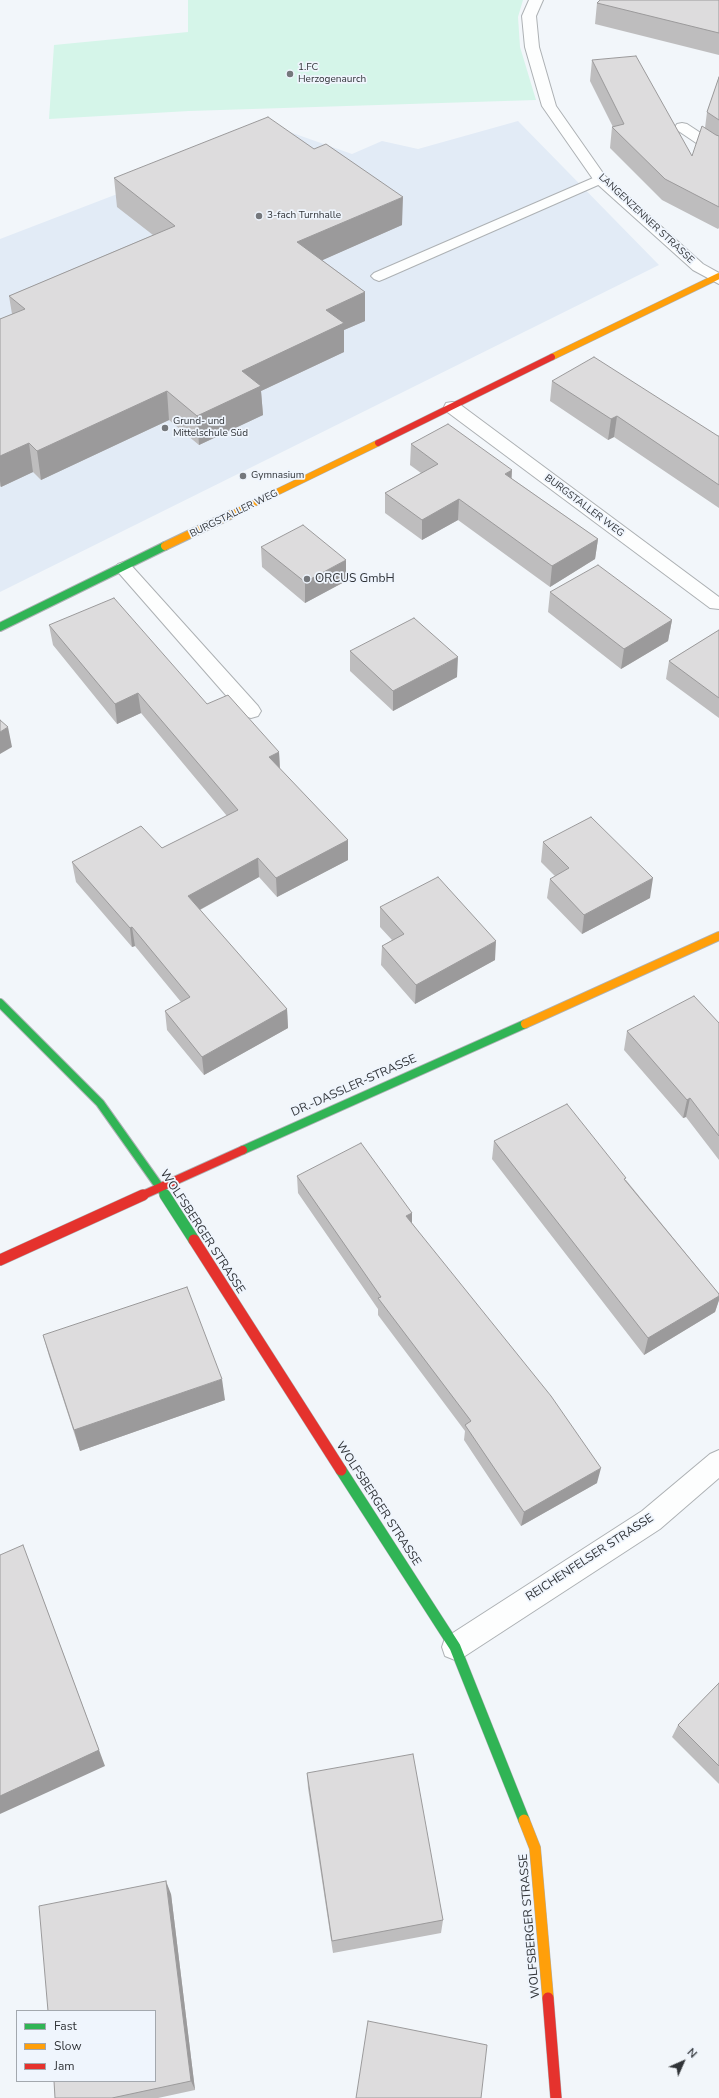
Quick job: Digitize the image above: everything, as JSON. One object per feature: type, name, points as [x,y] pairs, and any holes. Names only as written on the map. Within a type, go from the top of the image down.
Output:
[{"type":"street","name":"LANGENZENNER STRASSE","points":[[536,0],[529,16],[532,47],[549,106],[600,179],[698,267],[718,278]]},
{"type":"street","points":[[682,126],[719,152]]},
{"type":"street","points":[[379,276],[600,179]]},
{"type":"street","name":"BURGSTALLER WEG","points":[[0,627],[718,278]]},
{"type":"street","name":"BURGSTALLER WEG","points":[[452,407],[716,604]]},
{"type":"street","points":[[124,568],[251,711]]},
{"type":"street","name":"DR.-DASSLER-STRASSE","points":[[0,1260],[719,936]]},
{"type":"street","name":"WOLFSBERGER STRASSE","points":[[0,1003],[100,1103],[160,1187],[455,1647],[535,1848],[556,2098]]},
{"type":"street","name":"REICHENFELSER STRASSE","points":[[455,1647],[651,1520],[718,1464]]},
{"type":"shaded area","name":"Grund- und Mittelschule Süd","points":[[518,121],[659,265],[0,592],[0,239],[284,130],[352,154],[382,141],[418,149]]},
{"type":"green space","name":"1.FC Herzogenaurch","points":[[188,0],[523,0],[518,17],[520,47],[536,100],[189,111],[49,119],[54,45],[188,32]]},
{"type":"building","points":[[600,0],[719,0],[719,33],[597,3]]},
{"type":"building","points":[[636,56],[692,156],[702,126],[719,136],[719,207],[665,179],[612,127],[624,124],[592,60]]},
{"type":"building","points":[[719,77],[719,120],[707,112]]},
{"type":"building","points":[[268,117],[314,149],[326,144],[403,197],[297,242],[365,292],[326,310],[344,323],[242,371],[261,386],[197,416],[167,391],[37,451],[29,443],[0,456],[0,319],[25,309],[9,296],[175,226],[114,178]]},
{"type":"building","points":[[594,357],[719,436],[719,485],[617,416],[611,419],[552,381]]},
{"type":"building","points":[[448,424],[512,470],[505,474],[598,539],[552,566],[459,499],[422,520],[385,493],[438,464],[411,444]]},
{"type":"building","points":[[303,525],[346,560],[305,582],[261,547]]},
{"type":"building","points":[[598,565],[672,620],[624,649],[550,592]]},
{"type":"building","points":[[114,598],[207,704],[228,695],[279,752],[269,757],[348,840],[276,878],[258,858],[188,896],[287,1009],[202,1057],[165,1011],[190,997],[132,927],[130,928],[72,862],[141,826],[162,848],[238,810],[138,693],[115,704],[49,625]]},
{"type":"building","points":[[414,618],[458,657],[393,691],[350,651]]},
{"type":"building","points":[[719,630],[719,698],[669,661]]},
{"type":"building","points":[[0,720],[8,727],[0,732]]},
{"type":"building","points":[[591,817],[653,878],[584,915],[550,879],[569,868],[543,842]]},
{"type":"building","points":[[438,877],[496,941],[416,985],[382,946],[404,934],[380,907]]},
{"type":"building","points":[[694,996],[719,1023],[719,1136],[690,1098],[687,1100],[627,1031]]},
{"type":"building","points":[[567,1104],[626,1178],[624,1179],[719,1294],[719,1296],[648,1338],[494,1141]]},
{"type":"building","points":[[361,1143],[412,1213],[406,1216],[551,1396],[601,1468],[524,1512],[465,1425],[471,1421],[378,1298],[381,1297],[297,1176]]},
{"type":"building","points":[[187,1287],[222,1379],[74,1430],[43,1335]]},
{"type":"building","points":[[23,1545],[99,1750],[0,1796],[0,1555]]},
{"type":"building","points":[[719,1683],[719,1766],[678,1725]]},
{"type":"building","points":[[413,1754],[443,1920],[332,1941],[307,1773]]},
{"type":"building","points":[[166,1881],[191,2081],[112,2098],[55,2098],[54,2082],[156,2082],[156,2010],[48,2010],[39,1906]]},
{"type":"building","points":[[368,2021],[487,2045],[481,2098],[356,2098]]},
{"type":"traffic: fast","points":[[0,627],[165,546]]},
{"type":"traffic: fast","points":[[0,1003],[100,1103],[160,1187],[194,1240]]},
{"type":"traffic: fast","points":[[243,1150],[525,1024]]},
{"type":"traffic: fast","points":[[341,1470],[455,1647],[524,1820]]},
{"type":"traffic: slow","points":[[552,357],[719,276]]},
{"type":"traffic: slow","points":[[165,546],[378,443]]},
{"type":"traffic: slow","points":[[525,1024],[719,936]]},
{"type":"traffic: slow","points":[[524,1820],[535,1848],[548,1998]]},
{"type":"traffic: jam","points":[[378,443],[552,357]]},
{"type":"traffic: jam","points":[[0,1260],[243,1150]]},
{"type":"traffic: jam","points":[[194,1240],[341,1470]]},
{"type":"traffic: jam","points":[[548,1998],[556,2098]]},
{"type":"place","name":"1.FC Herzogenaurch","points":[[290,74]]},
{"type":"place","name":"3-fach Turnhalle","points":[[259,216]]},
{"type":"place","name":"Grund- und Mittelschule Süd","points":[[165,428]]},
{"type":"place","name":"Gymnasium","points":[[243,476]]},
{"type":"place","name":"ORCUS GmbH","points":[[307,579]]}]
